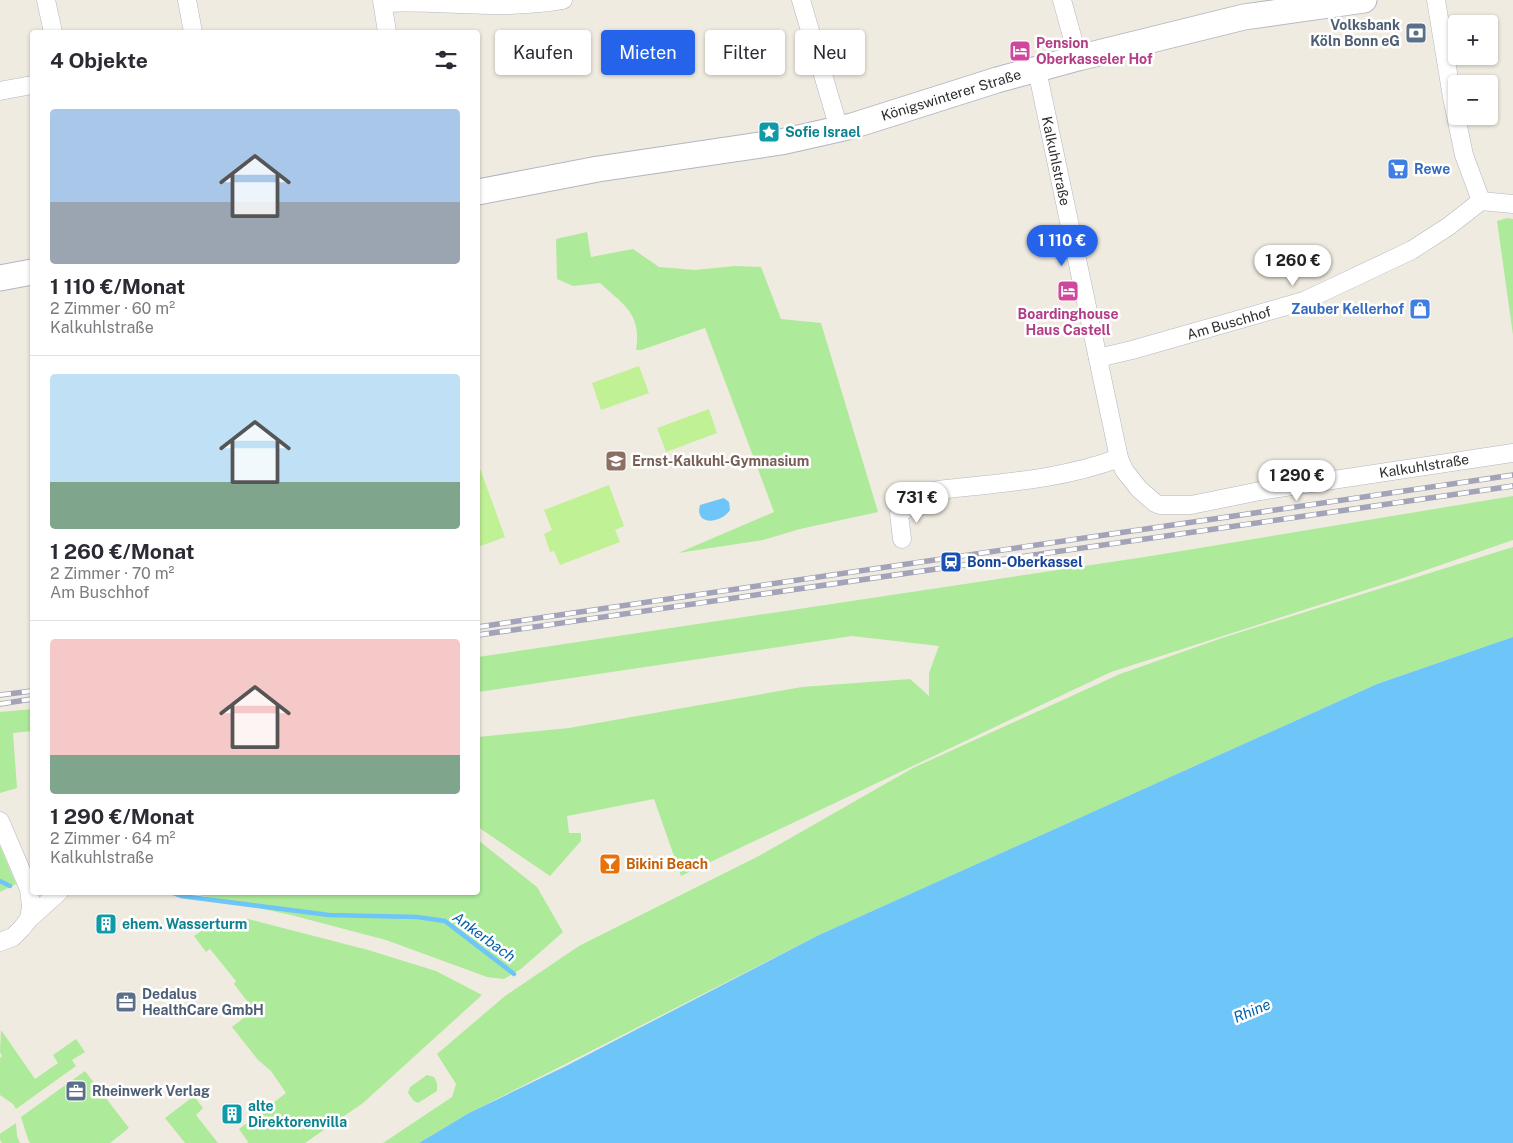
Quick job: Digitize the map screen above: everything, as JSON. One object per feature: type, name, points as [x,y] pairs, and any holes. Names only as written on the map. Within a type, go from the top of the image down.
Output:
[{"type":"main road","name":"Königswinterer Straße","points":[[480,192],[598,169],[782,142],[839,129],[1078,58],[1244,17],[1364,0]]},
{"type":"main road","points":[[0,278],[30,272]]},
{"type":"street","points":[[46,0],[53,30]]},
{"type":"street","points":[[187,0],[193,30]]},
{"type":"street","points":[[387,30],[383,1],[508,5],[547,3],[563,0]]},
{"type":"street","points":[[801,0],[839,129]]},
{"type":"street","points":[[1062,0],[1078,58]]},
{"type":"street","points":[[1436,0],[1464,155],[1481,201],[1513,204]]},
{"type":"street","name":"Kalkuhlstraße","points":[[1037,70],[1119,458],[1124,470],[1139,489],[1155,503],[1160,505],[1191,505],[1260,491],[1513,453]]},
{"type":"street","points":[[0,91],[30,85]]},
{"type":"street","name":"Am Buschhof","points":[[1098,358],[1141,348],[1304,301],[1412,250],[1481,201]]},
{"type":"street","points":[[902,539],[899,514],[925,494],[938,490],[1071,473],[1119,458]]},
{"type":"street","points":[[0,821],[30,895]]},
{"type":"street","points":[[29,919],[32,906],[30,895]]},
{"type":"street","points":[[0,942],[13,936],[56,895]]},
{"type":"green space","points":[[1507,218],[1513,219],[1513,335],[1497,221]]},
{"type":"green space","points":[[587,232],[591,257],[633,249],[659,267],[695,270],[735,266],[761,267],[781,319],[821,323],[878,512],[800,529],[763,540],[678,553],[774,512],[705,328],[641,350],[636,350],[637,338],[634,319],[624,304],[600,283],[573,286],[557,279],[556,239]]},
{"type":"green space","points":[[639,366],[649,393],[601,410],[592,383]]},
{"type":"green space","points":[[709,409],[717,433],[666,452],[657,428]]},
{"type":"green space","points":[[480,468],[505,537],[480,546]]},
{"type":"green space","points":[[609,485],[624,526],[615,530],[620,542],[560,565],[554,551],[550,552],[544,534],[552,530],[544,510]]},
{"type":"green space","points":[[1513,496],[1513,540],[1403,578],[1111,672],[681,876],[654,799],[567,816],[569,833],[581,833],[581,841],[550,876],[480,828],[480,737],[569,728],[802,687],[910,679],[929,696],[929,673],[939,646],[852,636],[480,692],[480,657],[1151,556]]},
{"type":"green space","points":[[1513,547],[1513,637],[1377,684],[819,935],[469,1113],[419,1143],[383,1143],[452,1097],[456,1084],[437,1054],[505,996],[579,946],[757,857],[913,768],[1120,674],[1222,638]]},
{"type":"green space","points":[[30,709],[30,731],[13,733],[17,788],[0,793],[0,712]]},
{"type":"green space","points":[[480,842],[537,887],[563,932],[521,969],[504,979],[487,977],[386,940],[291,915],[199,895],[480,895]]},
{"type":"green space","points":[[0,846],[16,884],[0,892]]},
{"type":"green space","points":[[248,919],[368,950],[436,971],[482,995],[363,1103],[305,1143],[247,1143],[239,1129],[286,1093],[271,1071],[258,1060],[232,1027],[254,1010],[234,984],[236,981],[210,949],[206,952],[194,936],[214,922]]},
{"type":"green space","points":[[1,1030],[35,1079],[58,1063],[53,1055],[76,1039],[85,1052],[72,1060],[76,1066],[16,1109],[13,1104],[0,1095]]},
{"type":"green space","points":[[85,1071],[129,1128],[110,1143],[30,1143],[21,1117]]},
{"type":"green space","points":[[427,1075],[434,1077],[437,1083],[437,1091],[418,1103],[408,1093],[410,1087]]},
{"type":"green space","points":[[194,1096],[203,1108],[196,1115],[218,1143],[185,1143],[165,1118]]},
{"type":"green space","points":[[16,1123],[17,1136],[20,1143],[2,1143],[0,1134]]},
{"type":"water","points":[[724,498],[729,502],[730,510],[726,514],[721,518],[710,521],[701,517],[699,512],[700,505]]},
{"type":"water","name":"Rhine","points":[[1513,637],[1513,1143],[419,1143],[469,1113],[566,1066],[819,935],[1377,684]]},
{"type":"waterway","name":"Ankerbach","points":[[0,881],[10,886]]},
{"type":"waterway","name":"Ankerbach","points":[[178,895],[329,915],[417,917],[445,921],[514,974]]},
{"type":"railway","points":[[480,627],[1513,475]]},
{"type":"railway","points":[[480,635],[1513,486]]},
{"type":"railway","points":[[0,695],[30,691]]},
{"type":"railway","points":[[0,704],[30,699]]},
{"type":"place","name":"Volksbank Köln Bonn eG","points":[[1416,33]]},
{"type":"place","name":"Pension Oberkasseler Hof","points":[[1020,51]]},
{"type":"place","name":"Sofie Israel","points":[[769,132]]},
{"type":"place","name":"Rewe","points":[[1398,169]]},
{"type":"place","name":"Boardinghouse Haus Castell","points":[[1068,291]]},
{"type":"place","name":"Zauber Kellerhof","points":[[1420,309]]},
{"type":"place","name":"Ernst-Kalkuhl-Gymnasium","points":[[616,461]]},
{"type":"place","name":"Bonn-Oberkassel","points":[[951,562]]},
{"type":"place","name":"Bikini Beach","points":[[610,864]]},
{"type":"place","name":"ehem. Wasserturm","points":[[106,924]]},
{"type":"place","name":"Dedalus HealthCare GmbH","points":[[126,1002]]},
{"type":"place","name":"Rheinwerk Verlag","points":[[76,1091]]},
{"type":"place","name":"alte Direktorenvilla","points":[[232,1114]]}]
